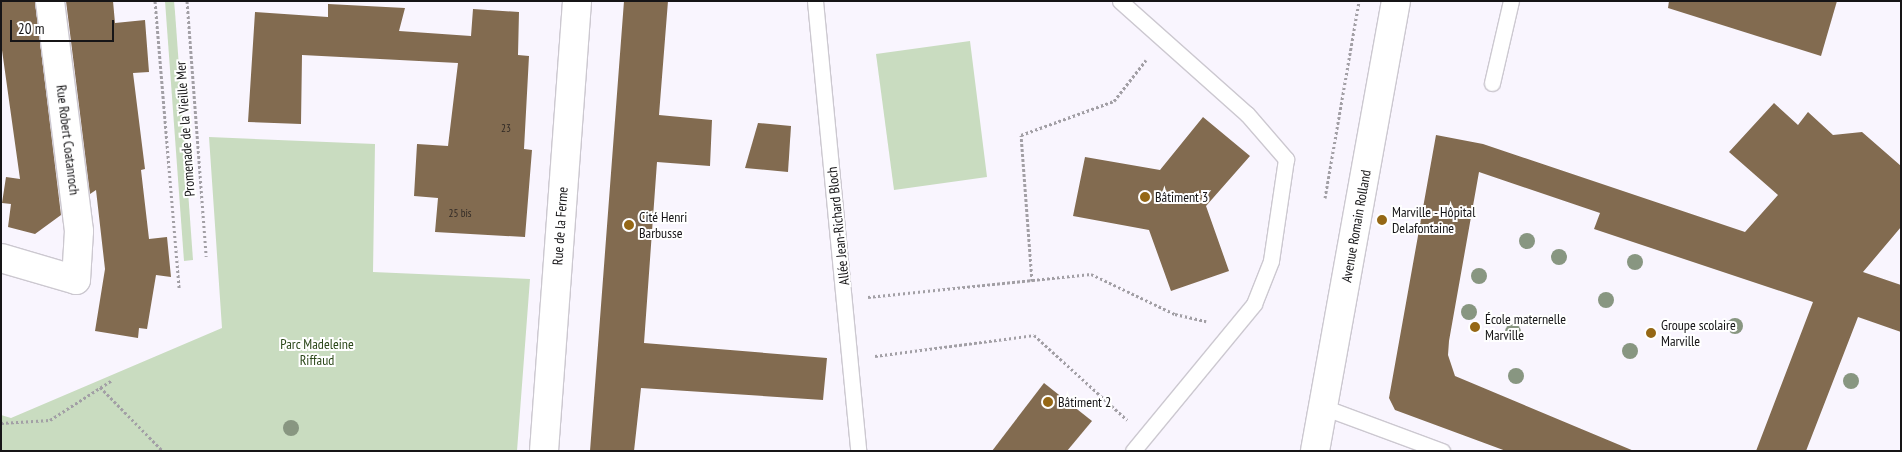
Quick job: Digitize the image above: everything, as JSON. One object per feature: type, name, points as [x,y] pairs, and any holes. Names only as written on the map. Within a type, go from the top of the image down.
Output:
[{"type":"street","name":"Rue Robert Coatanroch","points":[[1,258],[76,280],[79,231],[50,1]]},
{"type":"street","name":"Rue de la Ferme","points":[[544,451],[577,1]]},
{"type":"street","name":"Avenue Romain Rolland","points":[[1315,451],[1396,1]]},
{"type":"lane","name":"Allée Jean-Richard Bloch","points":[[815,1],[845,299],[858,451]]},
{"type":"lane","points":[[1120,1],[1247,114],[1286,159],[1271,261],[1254,304],[1133,451]]},
{"type":"lane","points":[[1492,83],[1511,1]]},
{"type":"lane","points":[[1323,407],[1442,451]]},
{"type":"path","points":[[155,1],[180,289]]},
{"type":"path","name":"Promenade de la Vieille Mer","points":[[187,1],[206,256]]},
{"type":"path","points":[[1032,281],[1021,135],[1114,101],[1162,39]]},
{"type":"path","points":[[845,299],[1091,274],[1175,314],[1198,317],[1230,332]]},
{"type":"path","points":[[850,359],[1034,335],[1145,436]]},
{"type":"path","points":[[1,423],[50,420],[112,380]]},
{"type":"path","points":[[100,388],[163,451]]},
{"type":"green space","points":[[165,1],[174,1],[175,12],[193,260],[184,261]]},
{"type":"green space","points":[[970,41],[987,177],[894,190],[876,54]]},
{"type":"green space","name":"Parc Madeleine Riffaud","points":[[209,137],[375,144],[373,272],[530,279],[517,451],[1,451],[1,415],[11,418],[222,328]]},
{"type":"building","points":[[1,1],[35,1],[61,215],[35,234],[8,227],[11,204],[2,203],[6,177],[20,179],[1,43]]},
{"type":"building","points":[[66,1],[113,1],[115,23],[145,20],[149,72],[133,73],[145,169],[141,170],[149,239],[167,237],[171,277],[156,275],[147,329],[139,328],[138,338],[95,331],[105,269],[96,190],[90,194]]},
{"type":"building","name":"Cité Henri Barbusse","points":[[624,1],[668,1],[659,115],[712,120],[710,166],[657,162],[644,343],[827,358],[823,400],[641,388],[634,451],[590,451]]},
{"type":"building","points":[[1669,1],[1837,1],[1821,56],[1668,8]]},
{"type":"building","points":[[328,4],[405,8],[399,31],[471,36],[473,9],[519,12],[518,55],[529,56],[524,149],[532,150],[525,237],[435,232],[438,198],[414,196],[417,144],[448,146],[458,63],[302,55],[301,124],[248,122],[255,12],[328,17]]},
{"type":"building","points":[[1774,103],[1798,125],[1808,112],[1833,135],[1862,132],[1901,166],[1901,227],[1863,272],[1901,285],[1901,332],[1858,317],[1806,451],[1756,451],[1813,302],[1594,229],[1600,213],[1479,172],[1449,341],[1448,355],[1455,376],[1634,451],[1506,451],[1395,410],[1389,398],[1436,135],[1483,144],[1745,232],[1778,195],[1729,152]]},
{"type":"building","name":"Bâtiment 3","points":[[1203,117],[1250,156],[1206,206],[1229,271],[1171,291],[1149,230],[1073,216],[1085,157],[1160,170]]},
{"type":"building","points":[[758,123],[791,126],[788,172],[745,168]]},
{"type":"building","name":"Bâtiment 2","points":[[1044,383],[1092,421],[1067,451],[992,451]]},
{"type":"place","name":"Bâtiment 3","points":[[1145,197]]},
{"type":"place","name":"Marville - Hôpital Delafontaine","points":[[1382,220]]},
{"type":"place","name":"Cité Henri Barbusse","points":[[629,225]]},
{"type":"place","name":"École maternelle Marville","points":[[1475,327]]},
{"type":"place","name":"Groupe scolaire Marville","points":[[1651,333]]},
{"type":"place","name":"Bâtiment 2","points":[[1048,402]]}]
